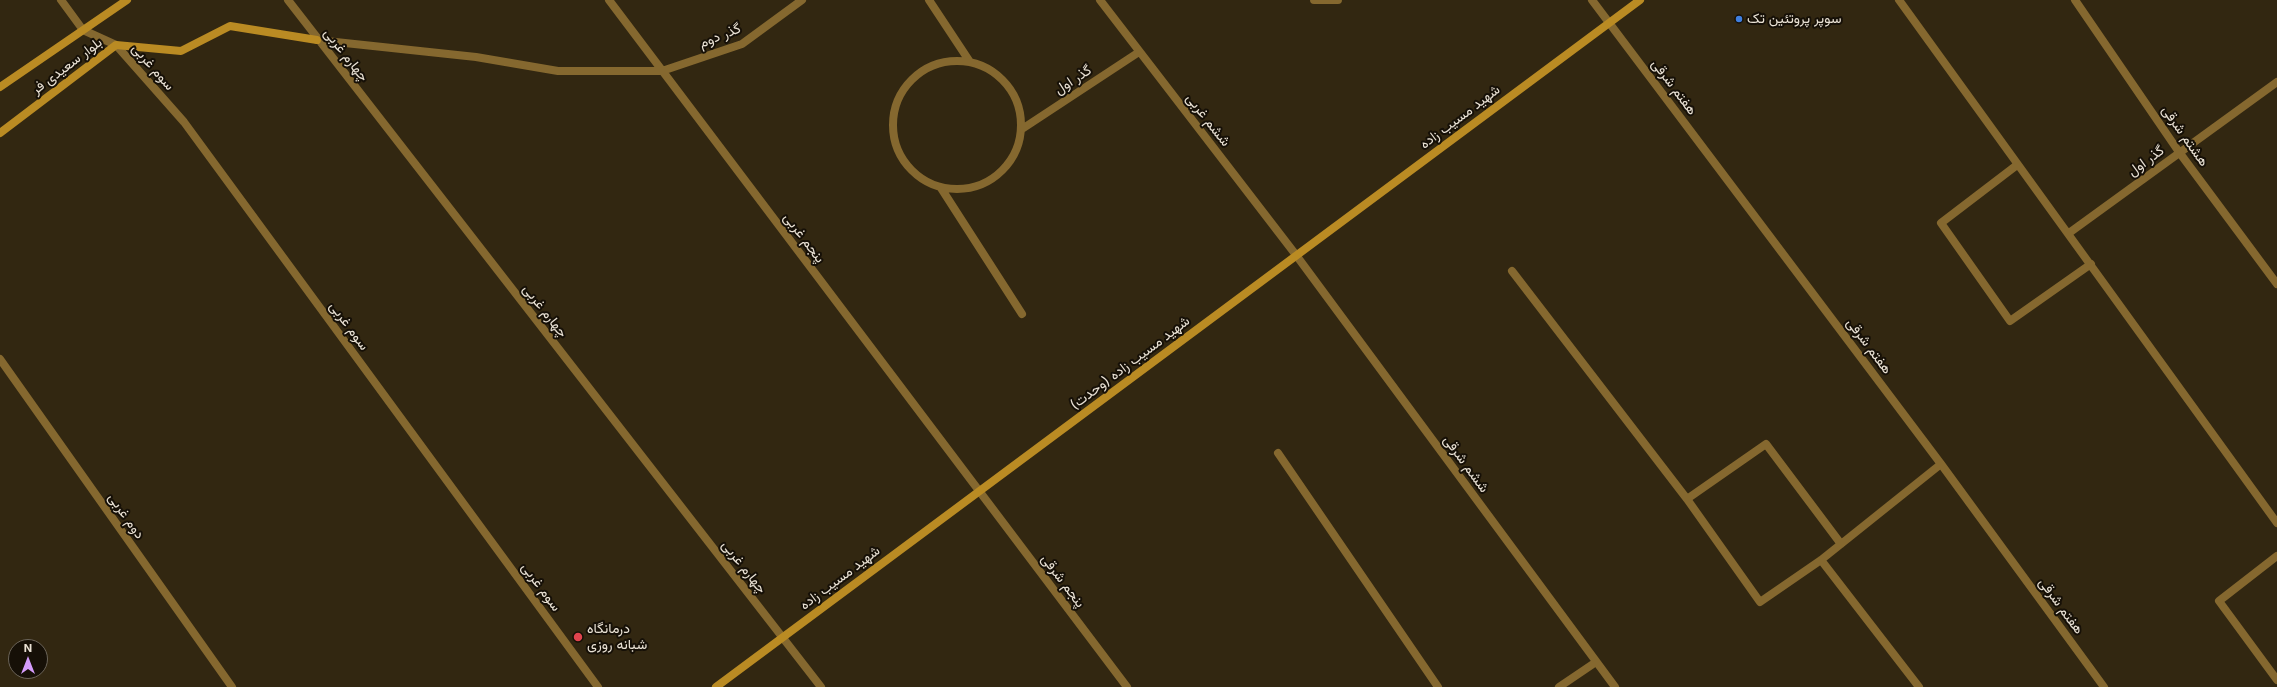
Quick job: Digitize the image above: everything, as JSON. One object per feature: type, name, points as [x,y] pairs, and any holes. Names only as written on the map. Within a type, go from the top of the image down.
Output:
[{"type":"street","name":"سوم غربی","points":[[61,0],[84,30],[116,45],[184,122],[598,687]]},
{"type":"street","name":"بلوار سعیدی فر","points":[[0,87],[127,0]]},
{"type":"street","name":"چهارم غربی","points":[[288,0],[821,687]]},
{"type":"street","name":"پنجم غربی","points":[[609,0],[980,491]]},
{"type":"street","name":"گذر دوم","points":[[318,40],[476,57],[558,71],[662,71],[742,44],[802,0]]},
{"type":"street","points":[[929,0],[970,62]]},
{"type":"street","name":"ششم غربی","points":[[1100,0],[1296,256]]},
{"type":"street","points":[[1314,0],[1338,0]]},
{"type":"street","name":"هفتم شرقی","points":[[1592,0],[1941,464],[2104,687]]},
{"type":"street","name":"شهید مسیب زاده","points":[[1296,256],[1640,0]]},
{"type":"street","points":[[1899,0],[2017,165],[2069,233],[2277,522]]},
{"type":"street","name":"هشتم شرقی","points":[[2075,0],[2179,152],[2277,284]]},
{"type":"street","name":"بلوار سعیدی فر","points":[[0,133],[116,45],[181,51],[230,26],[318,40]]},
{"type":"street","name":"گذر اول","points":[[1022,129],[1139,52]]},
{"type":"street","points":[[948,61],[970,62],[988,69],[1002,79],[1014,94],[1020,111],[1022,129],[1015,153],[1008,164],[995,177],[978,186],[960,190],[941,188],[921,179],[904,164],[894,144],[892,122],[897,100],[909,82],[927,68],[948,61]]},
{"type":"street","name":"گذر اول","points":[[2069,233],[2277,82]]},
{"type":"street","points":[[2017,165],[1941,223],[2010,321],[2091,264]]},
{"type":"street","points":[[941,188],[1022,314]]},
{"type":"street","name":"شهید مسیب زاده (وحدت)","points":[[980,491],[1296,256]]},
{"type":"street","name":"ششم شرقی","points":[[1296,256],[1615,687]]},
{"type":"street","points":[[1512,270],[1687,499],[1760,602],[1821,560],[1941,464]]},
{"type":"street","name":"دوم غربی","points":[[0,359],[232,687]]},
{"type":"street","points":[[1687,499],[1766,444],[1841,544]]},
{"type":"street","points":[[1278,453],[1438,687]]},
{"type":"street","name":"شهید مسیب زاده","points":[[716,687],[980,491]]},
{"type":"street","name":"پنجم شرقی","points":[[980,491],[1127,687]]},
{"type":"street","points":[[2277,556],[2219,601],[2277,680]]},
{"type":"street","points":[[1821,560],[1919,687]]},
{"type":"street","points":[[1559,687],[1596,662]]},
{"type":"place","name":"سوپر پروتئین تک","points":[[1739,19]]},
{"type":"place","name":"درمانگاه شبانه روزی","points":[[578,637]]}]
